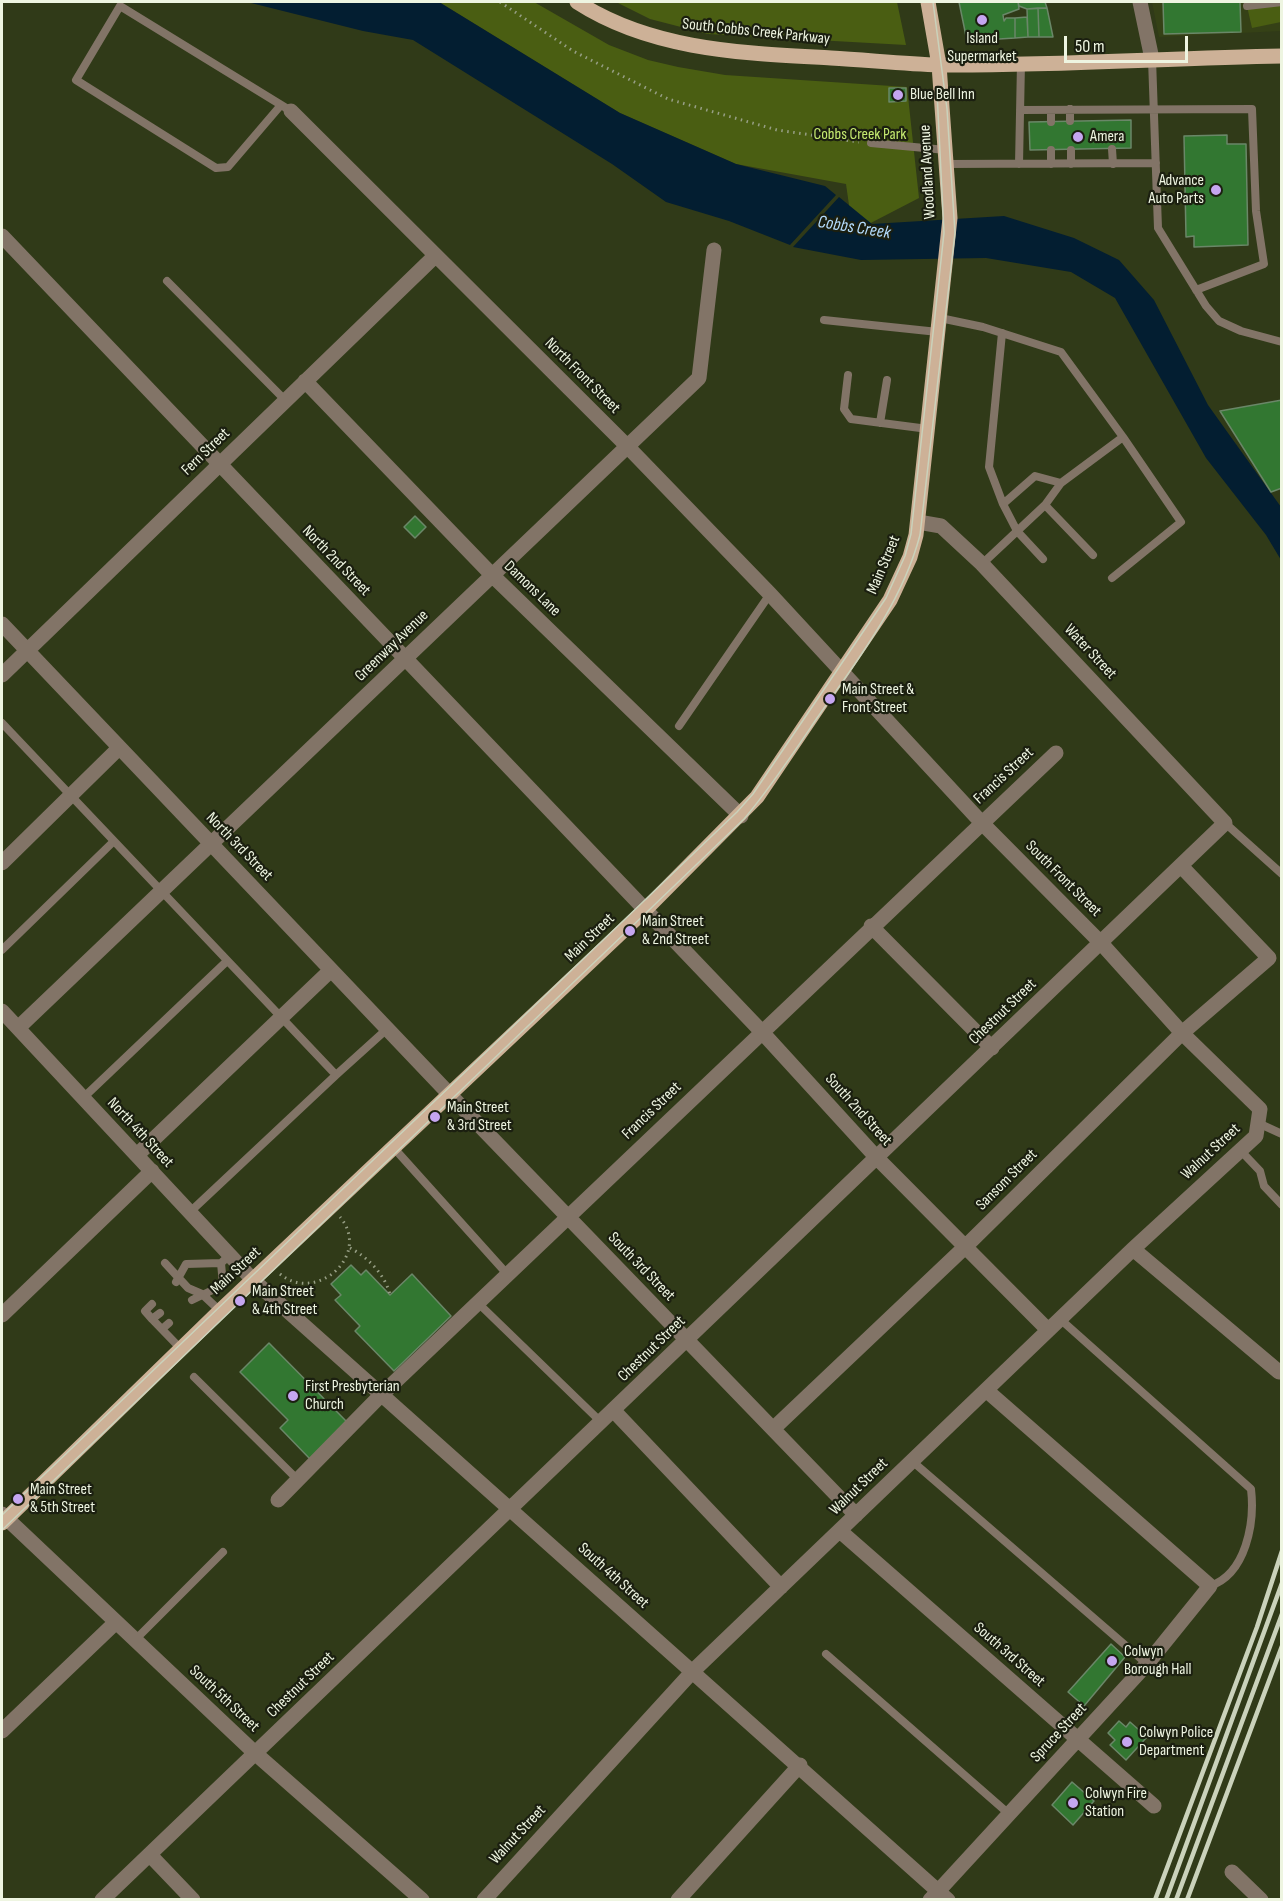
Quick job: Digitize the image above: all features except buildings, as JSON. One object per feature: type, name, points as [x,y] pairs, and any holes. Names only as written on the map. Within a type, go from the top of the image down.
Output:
[{"type":"main road","name":"South Cobbs Creek Parkway","points":[[577,2],[646,34],[702,48],[939,65],[1281,56]]},
{"type":"main road","name":"Woodland Avenue","points":[[928,2],[939,65],[949,234]]},
{"type":"main road","name":"Main Street","points":[[3,1519],[645,910],[741,816],[757,797],[890,600],[910,557],[918,522],[949,234]]},
{"type":"street","points":[[1140,2],[1152,59]]},
{"type":"street","name":"North Front Street","points":[[286,108],[627,446],[770,594],[842,673]]},
{"type":"street","name":"North 2nd Street","points":[[2,236],[645,910]]},
{"type":"street","name":"Greenway Avenue","points":[[18,1028],[699,378],[714,250]]},
{"type":"street","name":"Fern Street","points":[[2,675],[435,256]]},
{"type":"street","name":"Damons Lane","points":[[305,381],[492,575],[741,816]]},
{"type":"street","name":"Water Street","points":[[918,522],[941,526],[982,564],[1226,823]]},
{"type":"street","name":"North 3rd Street","points":[[2,624],[450,1095]]},
{"type":"street","name":"South Front Street","points":[[842,673],[981,822],[1101,943],[1259,1116]]},
{"type":"street","points":[[2,863],[120,748]]},
{"type":"street","name":"Francis Street","points":[[278,1500],[381,1395],[568,1218],[761,1030],[1056,753]]},
{"type":"street","name":"Chestnut Street","points":[[102,1899],[1226,823]]},
{"type":"street","name":"Sansom Street","points":[[772,1429],[965,1246],[1182,1033],[1269,958],[1182,866]]},
{"type":"street","name":"South 2nd Street","points":[[645,910],[761,1030],[877,1158],[1048,1330]]},
{"type":"street","points":[[871,926],[992,1048]]},
{"type":"street","points":[[137,1155],[331,970]]},
{"type":"street","name":"North 4th Street","points":[[2,1011],[190,1212],[225,1259],[253,1280]]},
{"type":"street","name":"South 3rd Street","points":[[450,1095],[856,1515]]},
{"type":"street","name":"Walnut Street","points":[[484,1899],[693,1671],[1133,1249],[1256,1136],[1259,1116]]},
{"type":"street","points":[[2,1315],[152,1171]]},
{"type":"street","points":[[1133,1249],[1279,1372]]},
{"type":"street","name":"South 4th Street","points":[[253,1280],[800,1765],[939,1897]]},
{"type":"street","points":[[986,1390],[1210,1586]]},
{"type":"street","points":[[614,1411],[781,1587]]},
{"type":"street","name":"South 5th Street","points":[[3,1519],[256,1754],[422,1899]]},
{"type":"street","name":"South 3rd Street","points":[[840,1531],[1154,1806]]},
{"type":"street","name":"Spruce Street","points":[[939,1897],[1009,1814],[1147,1664],[1210,1586]]},
{"type":"street","points":[[2,1731],[115,1623]]},
{"type":"street","points":[[678,1899],[800,1765]]},
{"type":"street","points":[[150,1855],[193,1899]]},
{"type":"street","points":[[1232,1872],[1261,1899]]},
{"type":"lane","points":[[1247,6],[1281,2]]},
{"type":"lane","points":[[120,6],[286,108],[228,167],[216,168],[76,80],[120,6]]},
{"type":"lane","points":[[1152,59],[1158,228],[1196,290],[1219,321],[1241,331],[1281,342]]},
{"type":"lane","points":[[1019,164],[1021,62]]},
{"type":"lane","points":[[1020,110],[1252,108],[1256,211],[1264,264],[1196,290]]},
{"type":"lane","points":[[1070,109],[1070,121]]},
{"type":"lane","points":[[1051,110],[1051,122]]},
{"type":"lane","points":[[1112,110],[1112,120]]},
{"type":"lane","points":[[871,143],[946,157],[1019,164],[1156,164]]},
{"type":"lane","points":[[1112,149],[1113,164]]},
{"type":"lane","points":[[1051,150],[1051,164]]},
{"type":"lane","points":[[1071,150],[1071,164]]},
{"type":"lane","points":[[167,281],[285,400]]},
{"type":"lane","points":[[824,320],[940,325],[1002,333],[1062,352],[1124,437],[1181,522],[1112,578]]},
{"type":"lane","points":[[1002,333],[989,467],[1003,504],[1017,531],[1043,559]]},
{"type":"lane","points":[[848,375],[844,409],[846,415],[851,419],[928,429]]},
{"type":"lane","points":[[880,423],[887,380]]},
{"type":"lane","points":[[982,564],[1045,506],[1062,483],[1124,437]]},
{"type":"lane","points":[[1003,504],[1035,476],[1062,483]]},
{"type":"lane","points":[[1045,506],[1093,555]]},
{"type":"lane","points":[[679,726],[770,594]]},
{"type":"lane","points":[[2,723],[336,1076]]},
{"type":"lane","points":[[1226,823],[1281,874]]},
{"type":"lane","points":[[2,950],[114,842]]},
{"type":"lane","points":[[83,1098],[227,961]]},
{"type":"lane","points":[[190,1212],[387,1029]]},
{"type":"lane","points":[[1259,1116],[1281,1134]]},
{"type":"lane","points":[[393,1147],[508,1275]]},
{"type":"lane","points":[[1240,1150],[1260,1171],[1264,1186],[1281,1205]]},
{"type":"lane","points":[[178,1281],[186,1263],[225,1259],[223,1285],[192,1300]]},
{"type":"lane","points":[[165,1263],[186,1290],[202,1294],[220,1311]]},
{"type":"lane","points":[[478,1303],[601,1422]]},
{"type":"lane","points":[[152,1304],[145,1311],[181,1349]]},
{"type":"lane","points":[[152,1319],[160,1313]]},
{"type":"lane","points":[[1060,1319],[1251,1490],[1251,1528],[1244,1549],[1223,1581],[1210,1586]]},
{"type":"lane","points":[[162,1329],[169,1323]]},
{"type":"lane","points":[[194,1377],[298,1480]]},
{"type":"lane","points":[[912,1461],[1147,1664]]},
{"type":"lane","points":[[134,1641],[223,1552]]},
{"type":"lane","points":[[826,1654],[1009,1814]]},
{"type":"path","points":[[500,2],[573,51],[668,99],[777,130],[871,143]]},
{"type":"path","points":[[269,1265],[284,1277],[315,1282],[341,1266],[350,1248],[348,1230],[331,1207]]},
{"type":"path","points":[[350,1248],[365,1258],[387,1282],[390,1295]]},
{"type":"shaded area","points":[[1152,2],[1281,2],[1281,31],[1159,37]]},
{"type":"green space","name":"Cobbs Creek Park","points":[[439,2],[534,2],[609,45],[648,60],[678,67],[725,75],[907,87],[919,198],[863,227],[851,219],[846,184],[736,164],[620,113]]},
{"type":"green space","points":[[616,2],[897,2],[906,45],[708,34],[650,19]]},
{"type":"green space","points":[[1246,2],[1281,2],[1281,22],[1252,28]]},
{"type":"water","points":[[247,2],[439,2],[620,113],[736,164],[825,186],[836,195],[790,245],[729,221],[666,202],[612,164],[413,40],[363,31]]},
{"type":"water","name":"Cobbs Creek","points":[[839,197],[872,224],[1004,216],[1074,238],[1119,260],[1154,300],[1208,405],[1281,507],[1281,560],[1266,535],[1206,458],[1115,298],[1071,272],[986,258],[861,260],[793,247]]},
{"type":"tram line","points":[[2,1530],[744,819],[782,769],[877,631],[902,584],[920,535],[955,233],[947,109],[933,2]]},
{"type":"tram line","points":[[2,1515],[737,812],[753,794],[886,598],[905,556],[911,534],[944,233],[937,92]]},
{"type":"railway","points":[[1155,1900],[1257,1627],[1282,1551]]},
{"type":"railway","points":[[1166,1900],[1282,1583]]},
{"type":"railway","points":[[1176,1900],[1282,1614]]},
{"type":"railway","points":[[1187,1900],[1282,1646]]},
{"type":"place","name":"Island Supermarket","points":[[982,20]]},
{"type":"place","name":"Blue Bell Inn","points":[[898,95]]},
{"type":"place","name":"Amera","points":[[1078,137]]},
{"type":"place","name":"Advance Auto Parts","points":[[1216,190]]},
{"type":"place","name":"Main Street & Front Street","points":[[830,699]]},
{"type":"place","name":"Main Street & 2nd Street","points":[[630,931]]},
{"type":"place","name":"Main Street & 3rd Street","points":[[435,1117]]},
{"type":"place","name":"Main Street & 4th Street","points":[[240,1301]]},
{"type":"place","name":"First Presbyterian Church","points":[[293,1396]]},
{"type":"place","name":"Main Street & 5th Street","points":[[18,1499]]},
{"type":"place","name":"Colwyn Borough Hall","points":[[1112,1661]]},
{"type":"place","name":"Colwyn Police Department","points":[[1127,1742]]},
{"type":"place","name":"Colwyn Fire Station","points":[[1073,1803]]}]
